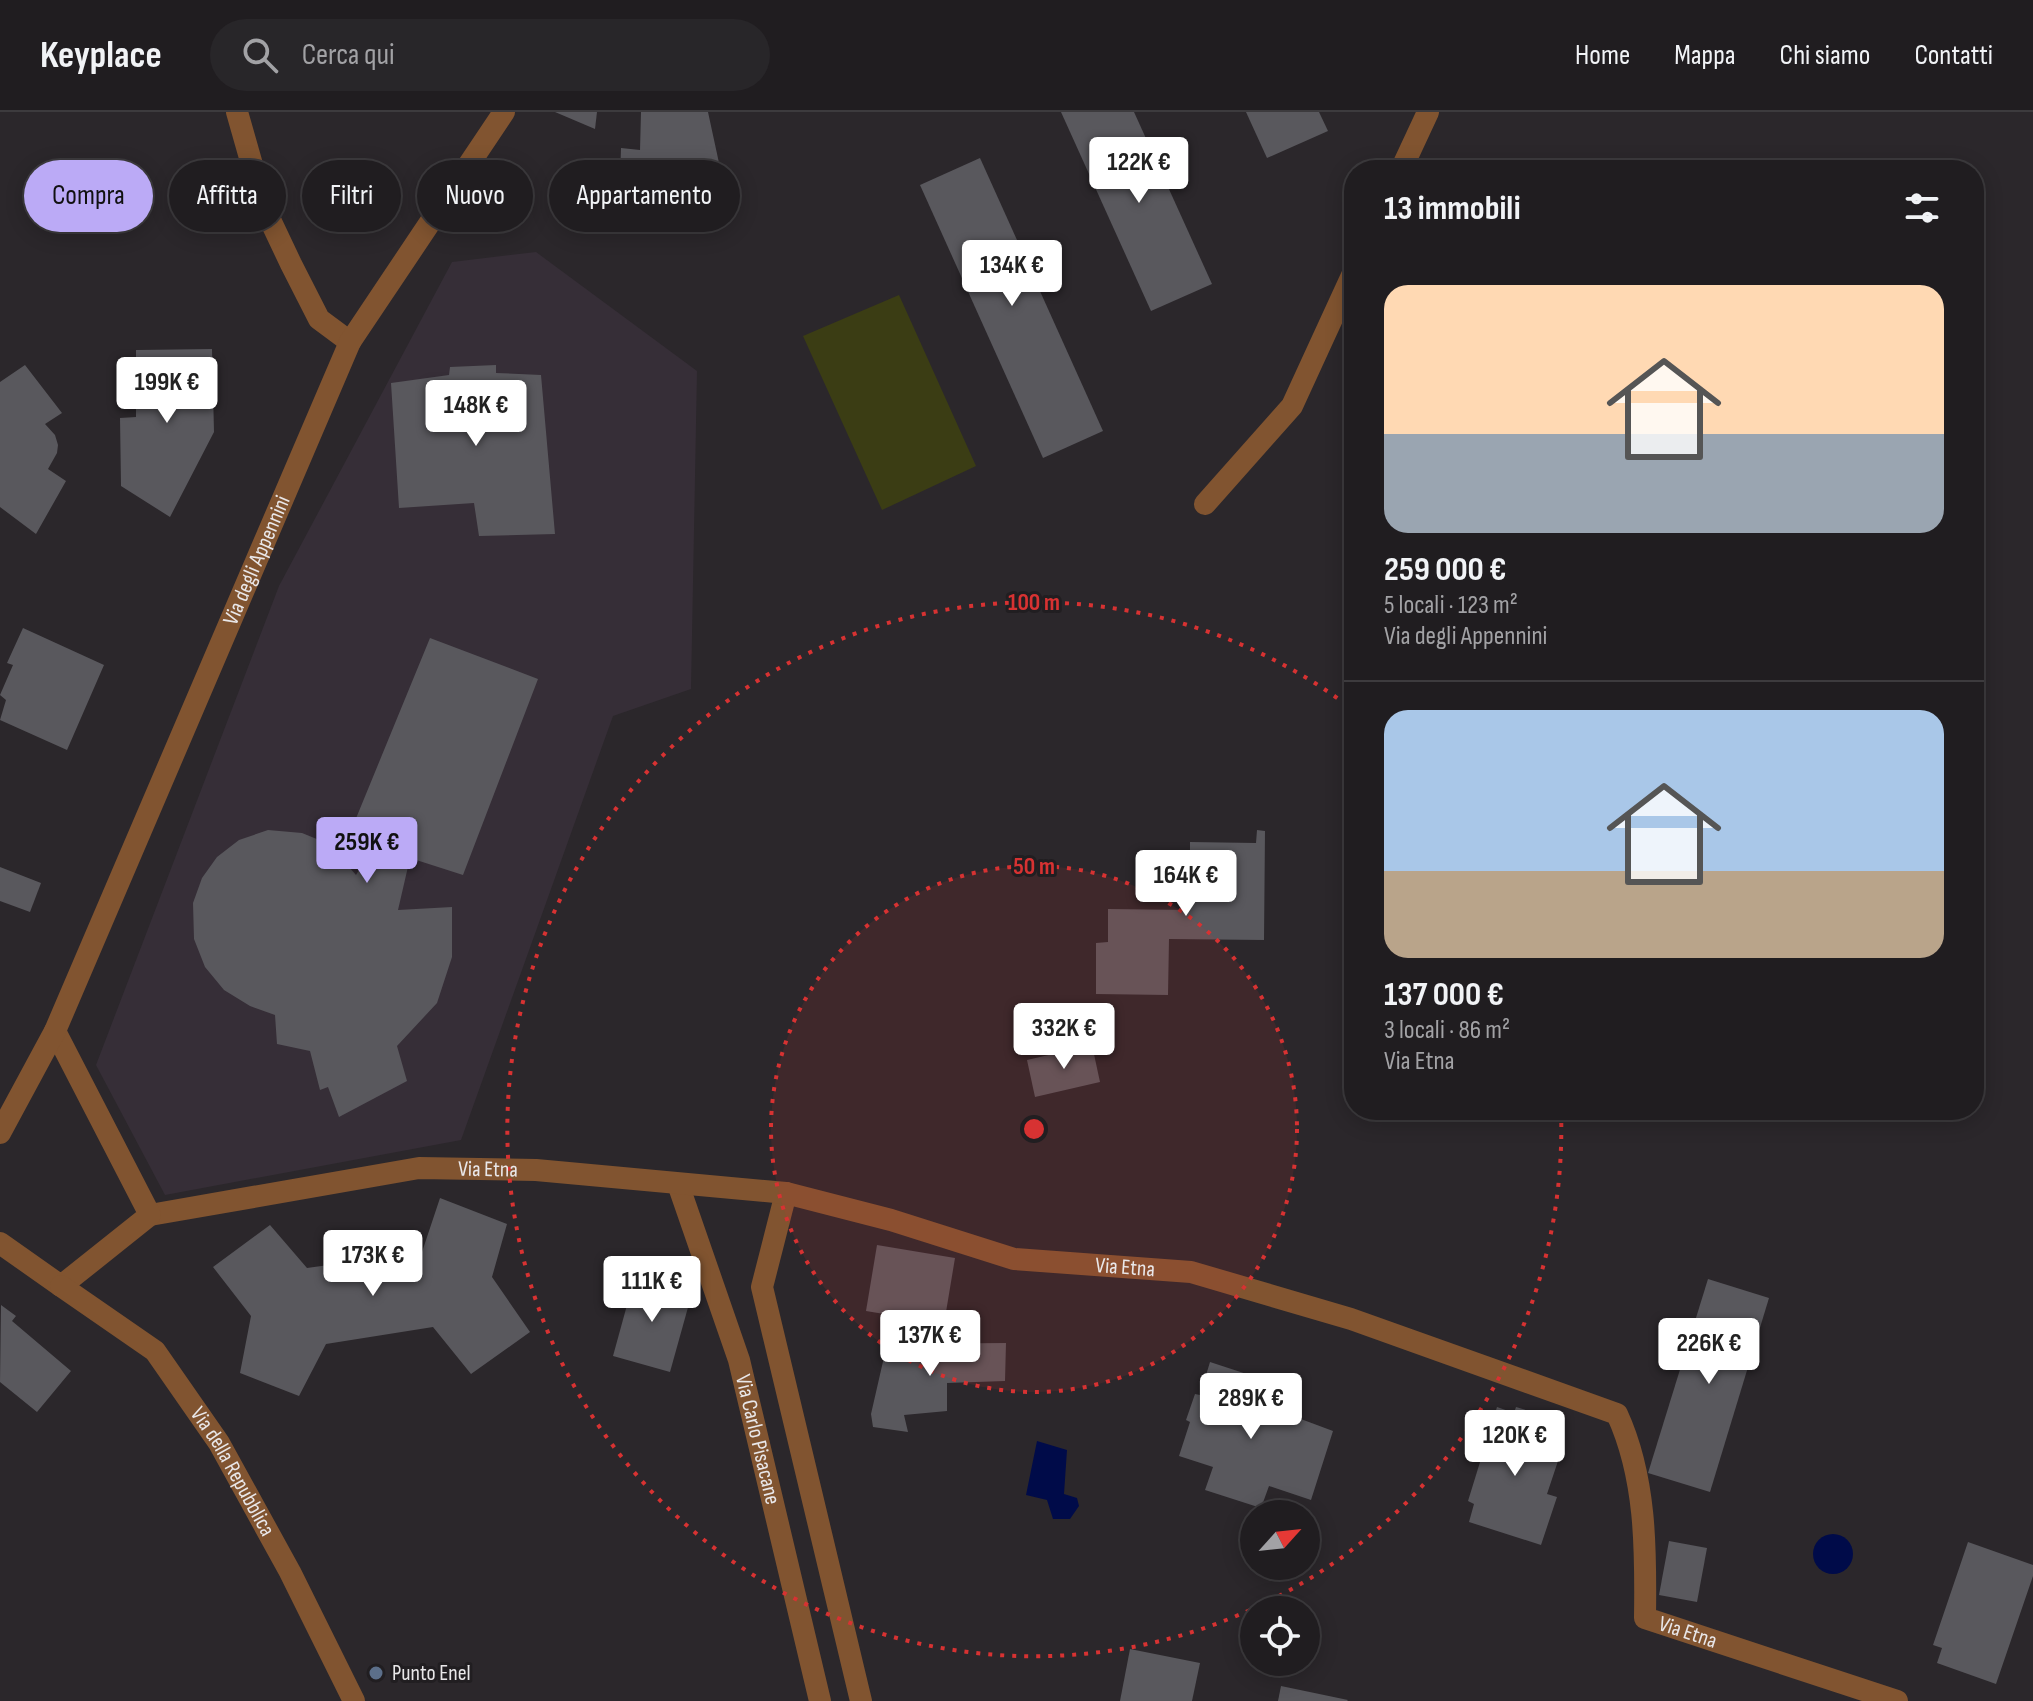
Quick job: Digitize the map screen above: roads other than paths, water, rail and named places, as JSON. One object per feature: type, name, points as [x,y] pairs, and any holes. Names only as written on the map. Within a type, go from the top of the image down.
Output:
[{"type":"street","points":[[237,112],[264,207],[291,264],[319,319],[350,342]]},
{"type":"street","name":"Via degli Appennini","points":[[0,1133],[55,1031],[302,462],[350,342],[504,112]]},
{"type":"street","points":[[1406,160],[1428,112]]},
{"type":"street","points":[[1205,504],[1292,406],[1344,293]]},
{"type":"street","points":[[55,1031],[150,1215],[61,1286]]},
{"type":"street","name":"Via Etna","points":[[150,1215],[419,1168],[536,1170],[786,1193],[891,1220],[1014,1259],[1191,1272],[1351,1319],[1617,1414],[1630,1442],[1646,1535],[1645,1618],[1897,1701]]},
{"type":"street","name":"Via Carlo Pisacane","points":[[678,1184],[739,1360],[820,1701]]},
{"type":"street","name":"Via Carlo Pisacane","points":[[786,1193],[762,1287],[861,1701]]},
{"type":"street","name":"Via della Repubblica","points":[[0,1243],[155,1351],[219,1443],[290,1572],[354,1701]]},
{"type":"place","name":"Punto Enel","points":[[376,1673]]}]
